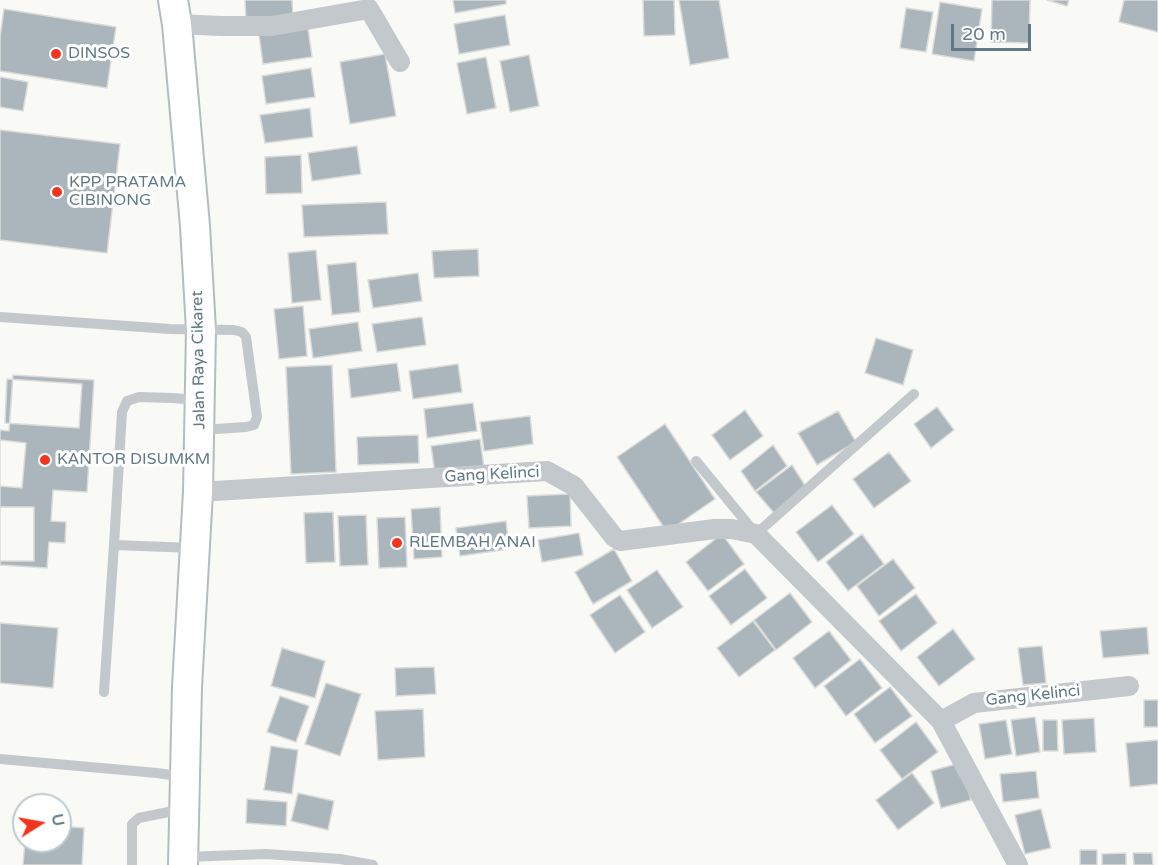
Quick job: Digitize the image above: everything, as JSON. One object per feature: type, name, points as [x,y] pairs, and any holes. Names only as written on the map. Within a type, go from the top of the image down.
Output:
[{"type":"main road","name":"Jalan Raya Cikaret","points":[[175,12],[195,226],[201,330],[198,492],[187,687],[183,861]]},
{"type":"street","points":[[175,12],[221,26],[272,26],[369,9],[400,62]]},
{"type":"street","name":"Gang Kelinci","points":[[198,492],[547,471],[574,486],[614,537],[620,541],[715,529],[732,529],[756,534]]},
{"type":"street","points":[[756,534],[941,721],[1018,865]]},
{"type":"street","name":"Gang Kelinci","points":[[941,721],[974,703],[1129,686]]},
{"type":"lane","points":[[0,317],[242,332],[246,337],[257,417],[255,424],[246,428],[200,430]]},
{"type":"lane","points":[[696,461],[756,534],[914,394]]},
{"type":"lane","points":[[104,692],[122,412],[127,400],[139,397],[200,400]]},
{"type":"lane","points":[[114,545],[195,548]]},
{"type":"lane","points":[[0,759],[186,777]]},
{"type":"lane","points":[[132,865],[132,824],[139,818],[184,809]]},
{"type":"lane","points":[[183,861],[265,859],[373,865]]},
{"type":"building","points":[[245,0],[292,0],[293,17],[246,19]]},
{"type":"building","points":[[453,0],[506,0],[506,4],[455,13]]},
{"type":"building","points":[[643,0],[674,0],[675,35],[644,36]]},
{"type":"building","points":[[679,0],[719,0],[729,58],[690,65]]},
{"type":"building","points":[[992,0],[1030,0],[1029,43],[991,42]]},
{"type":"building","points":[[1047,0],[1069,0],[1067,6]]},
{"type":"building","points":[[1124,0],[1158,0],[1158,32],[1119,22]]},
{"type":"building","points":[[940,2],[982,9],[974,61],[932,54]]},
{"type":"building","points":[[906,8],[933,12],[926,52],[900,48]]},
{"type":"building","name":"DINSOS","points":[[4,9],[116,27],[107,88],[0,71],[0,37]]},
{"type":"building","points":[[505,15],[510,45],[459,54],[454,24]]},
{"type":"building","points":[[308,28],[312,57],[263,64],[259,35]]},
{"type":"building","points":[[385,54],[396,116],[350,124],[340,62]]},
{"type":"building","points":[[529,55],[539,106],[510,112],[500,61]]},
{"type":"building","points":[[486,57],[496,108],[467,114],[457,63]]},
{"type":"building","points":[[311,68],[315,97],[266,104],[262,76]]},
{"type":"building","points":[[0,77],[28,82],[23,111],[0,107]]},
{"type":"building","points":[[310,108],[313,137],[265,143],[260,115]]},
{"type":"building","name":"KPP PRATAMA CIBINONG","points":[[0,130],[120,144],[107,253],[0,240]]},
{"type":"building","points":[[357,146],[361,174],[312,181],[308,153]]},
{"type":"building","points":[[301,155],[302,193],[266,194],[265,157]]},
{"type":"building","points":[[386,202],[388,234],[304,237],[302,205]]},
{"type":"building","points":[[478,249],[479,276],[434,278],[432,251]]},
{"type":"building","points":[[316,250],[321,300],[292,303],[288,253]]},
{"type":"building","points":[[356,262],[360,312],[332,315],[327,265]]},
{"type":"building","points":[[418,273],[422,301],[373,308],[368,280]]},
{"type":"building","points":[[303,306],[307,356],[279,359],[274,309]]},
{"type":"building","points":[[422,317],[426,345],[377,352],[372,324]]},
{"type":"building","points":[[358,322],[362,351],[313,358],[309,329]]},
{"type":"building","points":[[876,338],[913,350],[903,385],[865,373]]},
{"type":"building","points":[[397,363],[401,391],[351,398],[348,369]]},
{"type":"building","points":[[458,364],[462,392],[413,399],[409,371]]},
{"type":"building","points":[[332,365],[336,472],[291,474],[286,367]]},
{"type":"building","name":"KANTOR DISUMKM","points":[[13,375],[94,380],[87,492],[53,490],[51,521],[66,522],[65,543],[49,542],[47,568],[0,565],[0,430],[9,431]]},
{"type":"building","points":[[7,379],[82,384],[79,428],[5,423]]},
{"type":"building","points":[[473,403],[477,431],[427,438],[424,409]]},
{"type":"building","points":[[937,407],[954,430],[931,448],[914,424]]},
{"type":"building","points":[[745,410],[763,436],[730,460],[712,435]]},
{"type":"building","points":[[838,411],[856,442],[817,465],[798,433]]},
{"type":"building","points":[[530,416],[533,444],[484,451],[480,422]]},
{"type":"building","points":[[665,424],[715,499],[667,532],[617,457]]},
{"type":"building","points":[[418,435],[419,463],[358,465],[357,437]]},
{"type":"building","points":[[480,439],[484,468],[435,474],[431,446]]},
{"type":"building","points":[[0,440],[26,443],[22,488],[0,486]]},
{"type":"building","points":[[773,445],[787,466],[755,491],[741,471]]},
{"type":"building","points":[[889,452],[911,481],[874,508],[853,479]]},
{"type":"building","points":[[792,465],[806,487],[774,513],[756,492]]},
{"type":"building","points":[[570,494],[571,526],[529,528],[527,496]]},
{"type":"building","points":[[832,505],[854,534],[818,562],[796,532]]},
{"type":"building","points":[[0,507],[34,507],[34,561],[0,561]]},
{"type":"building","points":[[440,507],[442,557],[414,559],[411,509]]},
{"type":"building","points":[[333,512],[335,562],[306,563],[304,513]]},
{"type":"building","points":[[366,515],[368,565],[340,566],[338,516]]},
{"type":"building","points":[[405,517],[407,567],[379,568],[377,518]]},
{"type":"building","points":[[506,521],[509,549],[460,556],[456,528]]},
{"type":"building","points":[[579,533],[583,555],[542,562],[538,540]]},
{"type":"building","points":[[722,534],[744,564],[708,591],[686,562]]},
{"type":"building","points":[[862,534],[884,564],[848,591],[826,562]]},
{"type":"building","points":[[614,549],[632,581],[593,604],[575,572]]},
{"type":"building","points":[[893,559],[915,588],[879,616],[857,586]]},
{"type":"building","points":[[745,569],[767,598],[731,625],[709,596]]},
{"type":"building","points":[[657,570],[683,607],[652,628],[627,590]]},
{"type":"building","points":[[790,593],[812,622],[776,650],[754,620]]},
{"type":"building","points":[[916,594],[937,623],[901,651],[879,621]]},
{"type":"building","points":[[620,595],[645,632],[615,653],[590,615]]},
{"type":"building","points":[[753,621],[775,650],[739,677],[717,648]]},
{"type":"building","points":[[0,623],[58,628],[53,688],[0,683]]},
{"type":"building","points":[[1147,627],[1149,654],[1103,658],[1100,631]]},
{"type":"building","points":[[953,629],[975,659],[939,686],[917,657]]},
{"type":"building","points":[[829,631],[851,660],[815,688],[793,658]]},
{"type":"building","points":[[1042,646],[1046,683],[1023,685],[1018,648]]},
{"type":"building","points":[[282,648],[325,661],[315,698],[271,686]]},
{"type":"building","points":[[860,659],[882,688],[846,716],[824,686]]},
{"type":"building","points":[[434,667],[436,694],[396,696],[395,668]]},
{"type":"building","points":[[326,683],[361,694],[340,756],[305,744]]},
{"type":"building","points":[[890,687],[912,716],[875,743],[854,714]]},
{"type":"building","points":[[280,696],[309,706],[296,742],[267,732]]},
{"type":"building","points":[[1144,700],[1158,700],[1158,727],[1144,727]]},
{"type":"building","points":[[423,709],[425,757],[378,760],[375,711]]},
{"type":"building","points":[[1035,717],[1040,752],[1016,756],[1011,720]]},
{"type":"building","points":[[1094,718],[1096,752],[1064,754],[1062,720]]},
{"type":"building","points":[[1006,720],[1012,754],[985,759],[979,724]]},
{"type":"building","points":[[1043,720],[1057,720],[1058,751],[1043,751]]},
{"type":"building","points":[[916,722],[938,752],[902,779],[880,750]]},
{"type":"building","points":[[1158,740],[1158,784],[1130,787],[1126,743]]},
{"type":"building","points":[[271,746],[298,750],[292,794],[264,790]]},
{"type":"building","points":[[960,763],[971,800],[941,808],[931,771]]},
{"type":"building","points":[[1036,771],[1039,798],[1003,802],[1000,774]]},
{"type":"building","points":[[912,773],[934,803],[898,830],[876,800]]},
{"type":"building","points":[[298,793],[334,801],[328,830],[291,821]]},
{"type":"building","points":[[247,799],[287,802],[286,826],[246,823]]},
{"type":"building","points":[[1041,809],[1051,848],[1025,854],[1015,815]]},
{"type":"building","points":[[72,827],[84,828],[82,865],[23,865],[24,853],[72,853]]},
{"type":"building","points":[[1080,850],[1097,850],[1097,865],[1080,865]]},
{"type":"building","points":[[1126,853],[1126,865],[1102,865],[1102,854]]},
{"type":"building","points":[[1133,853],[1152,853],[1153,865],[1134,865]]},
{"type":"place","name":"DINSOS","points":[[56,54]]},
{"type":"place","name":"KPP PRATAMA CIBINONG","points":[[57,192]]},
{"type":"place","name":"KANTOR DISUMKM","points":[[45,460]]},
{"type":"place","name":"RLEMBAH ANAI","points":[[397,543]]}]
